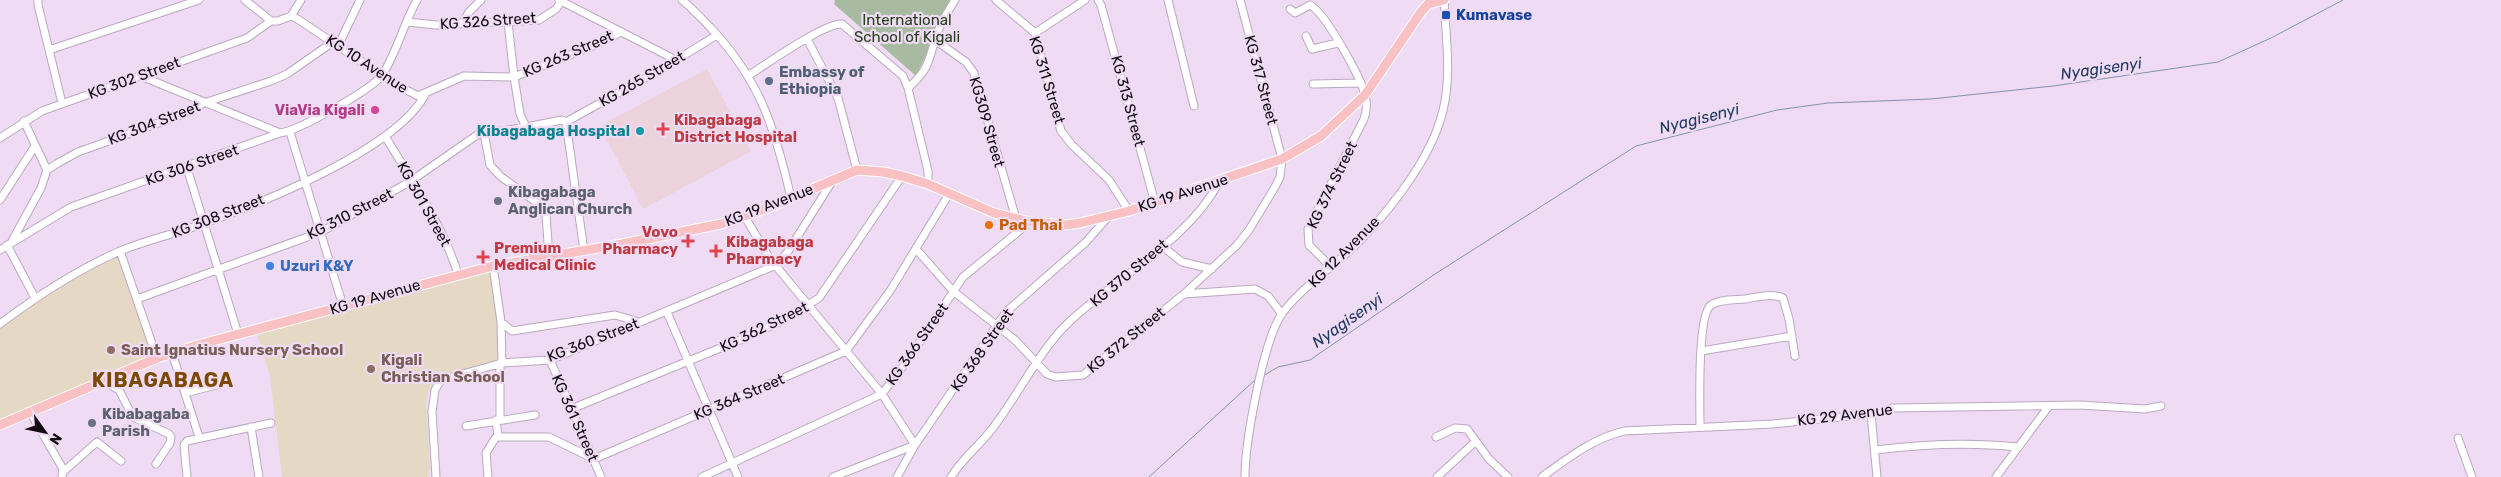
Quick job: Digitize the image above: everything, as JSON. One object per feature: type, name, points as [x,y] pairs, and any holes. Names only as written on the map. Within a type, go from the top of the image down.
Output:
[{"type":"main road","name":"KG 19 Avenue","points":[[0,424],[102,380],[172,353],[458,274],[721,224],[745,217],[857,170],[902,176],[928,184],[973,205],[1030,222],[1065,225],[1129,211],[1219,182],[1282,159],[1321,136],[1365,95],[1426,2],[1444,0]]},
{"type":"street","points":[[38,0],[62,103]]},
{"type":"street","points":[[49,50],[199,0]]},
{"type":"street","points":[[245,0],[270,21],[278,21],[291,16],[301,0]]},
{"type":"street","points":[[335,44],[360,0]]},
{"type":"street","points":[[382,75],[417,0]]},
{"type":"street","points":[[463,22],[468,12],[481,0]]},
{"type":"street","points":[[560,0],[676,60]]},
{"type":"street","name":"KG 326 Street","points":[[407,22],[436,25],[463,22],[539,20],[556,10],[560,0]]},
{"type":"street","points":[[682,0],[717,35],[749,75],[775,136],[791,198]]},
{"type":"street","points":[[908,88],[922,76],[931,60],[935,40],[955,0]]},
{"type":"street","name":"KG 311 Street","points":[[996,0],[1035,33],[1062,130],[1072,145],[1109,180],[1129,211]]},
{"type":"street","points":[[1035,33],[1085,0]]},
{"type":"street","name":"KG 313 Street","points":[[1098,0],[1101,5],[1155,203]]},
{"type":"street","points":[[1168,0],[1194,106]]},
{"type":"street","name":"KG 317 Street","points":[[1240,0],[1282,159]]},
{"type":"street","name":"KG 12 Avenue","points":[[1245,477],[1247,450],[1258,387],[1269,341],[1282,314],[1368,230],[1419,165],[1437,128],[1445,102],[1447,84],[1444,0]]},
{"type":"street","points":[[1290,9],[1296,13],[1310,5],[1315,7],[1338,43],[1365,95]]},
{"type":"street","name":"KG 10 Avenue","points":[[291,16],[412,94],[425,95],[448,81],[464,76],[514,76]]},
{"type":"street","name":"KG 302 Street","points":[[0,138],[33,114],[247,38],[270,21]]},
{"type":"street","points":[[508,22],[521,119],[526,127],[562,120],[566,122],[584,251]]},
{"type":"street","points":[[749,75],[807,39],[836,24],[842,24],[903,76],[908,88],[928,171],[928,184]]},
{"type":"street","name":"KG 263 Street","points":[[514,76],[595,45],[622,32]]},
{"type":"street","name":"KG 265 Street","points":[[566,122],[717,35]]},
{"type":"street","points":[[1306,36],[1312,49],[1338,43]]},
{"type":"street","points":[[807,39],[838,98],[857,170]]},
{"type":"street","name":"KG309 Street","points":[[935,40],[966,62],[974,73],[1016,219]]},
{"type":"street","name":"KG 304 Street","points":[[47,170],[78,152],[181,115],[204,103],[287,74],[335,44]]},
{"type":"street","name":"KG 306 Street","points":[[0,250],[71,208],[187,168],[280,133],[290,132],[360,92],[382,75]]},
{"type":"street","points":[[141,76],[280,133]]},
{"type":"street","points":[[1313,84],[1360,83]]},
{"type":"street","name":"KG 308 Street","points":[[0,324],[35,298],[120,251],[204,224],[305,181],[385,136],[414,112],[425,95]]},
{"type":"street","name":"KG 374 Street","points":[[1331,267],[1309,245],[1308,229],[1364,119],[1367,109],[1365,95]]},
{"type":"street","points":[[24,121],[47,170],[43,183],[9,243],[35,298]]},
{"type":"street","name":"KG 310 Street","points":[[137,299],[321,232],[411,181],[468,140],[484,133],[526,127]]},
{"type":"street","points":[[290,132],[343,306]]},
{"type":"street","points":[[484,133],[490,165],[500,176],[543,208],[546,214],[549,257]]},
{"type":"street","name":"KG 301 Street","points":[[385,136],[441,230],[458,274]]},
{"type":"street","points":[[0,200],[35,146]]},
{"type":"street","name":"KG 372 Street","points":[[916,249],[953,291],[1014,340],[1051,376],[1070,377],[1086,374],[1184,294],[1237,245],[1262,211],[1278,181],[1282,159]]},
{"type":"street","points":[[187,168],[238,334]]},
{"type":"street","name":"KG 362 Street","points":[[571,409],[690,361],[778,323],[809,307],[820,298],[902,176]]},
{"type":"street","name":"KG 360 Street","points":[[436,477],[432,412],[434,390],[438,383],[452,376],[501,363],[550,360],[597,342],[639,322],[667,312],[776,265],[787,253],[835,178]]},
{"type":"street","name":"KG 370 Street","points":[[951,477],[962,461],[997,423],[1036,363],[1065,326],[1162,246],[1203,209],[1219,182]]},
{"type":"street","name":"KG 364 Street","points":[[594,459],[846,351],[868,324],[949,194]]},
{"type":"street","points":[[745,217],[776,265],[882,394],[915,445],[833,477]]},
{"type":"street","name":"KG 368 Street","points":[[896,477],[915,445],[966,373],[995,326],[1015,302],[1086,242],[1108,217]]},
{"type":"street","name":"KG 366 Street","points":[[702,477],[882,394],[907,361],[963,277],[1030,222]]},
{"type":"street","points":[[1162,246],[1182,262],[1212,270]]},
{"type":"street","points":[[120,251],[157,358]]},
{"type":"street","points":[[493,266],[501,322],[498,437]]},
{"type":"street","points":[[1184,294],[1255,289],[1268,296],[1282,314]]},
{"type":"street","points":[[1700,427],[1701,351],[1705,312],[1709,306],[1720,301],[1777,296],[1785,302],[1795,356]]},
{"type":"street","points":[[667,312],[690,361],[738,477]]},
{"type":"street","points":[[501,322],[512,331],[615,315],[639,322]]},
{"type":"street","points":[[1701,351],[1792,336]]},
{"type":"street","points":[[172,353],[199,437]]},
{"type":"street","name":"KG 361 Street","points":[[550,360],[601,477]]},
{"type":"street","points":[[102,380],[119,390],[133,417],[169,434],[171,437],[170,443],[156,464]]},
{"type":"street","points":[[186,393],[220,384]]},
{"type":"street","points":[[1996,477],[2049,406]]},
{"type":"street","name":"KG 29 Avenue","points":[[1542,477],[1579,450],[1607,435],[1646,429],[1773,424],[1871,414],[1893,408],[2049,406],[2145,409],[2161,406]]},
{"type":"street","points":[[30,412],[63,474],[97,442],[121,461]]},
{"type":"street","points":[[1871,414],[1876,450],[1877,477]]},
{"type":"street","points":[[466,426],[535,415]]},
{"type":"street","points":[[188,477],[184,445],[187,440],[271,423]]},
{"type":"street","points":[[251,427],[258,476]]},
{"type":"street","points":[[1436,437],[1460,427],[1467,429],[1495,465],[1508,477]]},
{"type":"street","points":[[488,477],[486,453],[493,441],[498,437],[549,438],[594,459]]},
{"type":"street","points":[[2458,438],[2472,477]]},
{"type":"street","points":[[1437,477],[1476,441]]},
{"type":"street","points":[[1876,450],[1922,444],[2017,447]]},
{"type":"shaded area","name":"Kibagabaga Hospital","points":[[707,69],[751,151],[643,209],[600,126]]},
{"type":"shaded area","points":[[120,251],[157,358],[0,424],[0,322],[35,298]]},
{"type":"shaded area","name":"Kigali Christian School","points":[[493,266],[502,363],[441,378],[434,382],[428,392],[426,402],[430,468],[428,477],[282,477],[270,376],[256,330]]},
{"type":"green space","name":"International School of Kigali","points":[[835,0],[953,0],[916,76],[834,4]]},
{"type":"waterway","name":"Nyagisenyi","points":[[1263,376],[1278,367],[1310,360],[1435,274],[1636,146],[1777,110],[1828,103],[1931,99],[2053,86],[2218,62],[2271,38],[2343,0]]},
{"type":"waterway","name":"Nyagisenyi","points":[[1149,477],[1255,380]]},
{"type":"place","name":"Kumavase","points":[[1446,15]]},
{"type":"place","name":"Embassy of Ethiopia","points":[[769,81]]},
{"type":"place","name":"ViaVia Kigali","points":[[375,110]]},
{"type":"place","name":"Kibagabaga District Hospital","points":[[663,129]]},
{"type":"place","name":"Kibagabaga Hospital","points":[[640,131]]},
{"type":"place","name":"Kibagabaga Anglican Church","points":[[498,201]]},
{"type":"place","name":"Pad Thai","points":[[989,225]]},
{"type":"place","name":"Vovo Pharmacy","points":[[688,241]]},
{"type":"place","name":"Kibagabaga Pharmacy","points":[[716,251]]},
{"type":"place","name":"Premium Medical Clinic","points":[[483,257]]},
{"type":"place","name":"Uzuri K&Y","points":[[270,266]]},
{"type":"place","name":"Saint Ignatius Nursery School","points":[[111,350]]},
{"type":"place","name":"Kigali Christian School","points":[[371,369]]},
{"type":"place","name":"Kibabagaba Parish","points":[[92,423]]},
{"type":"district","name":"KIBAGABAGA","points":[[163,380]]}]
